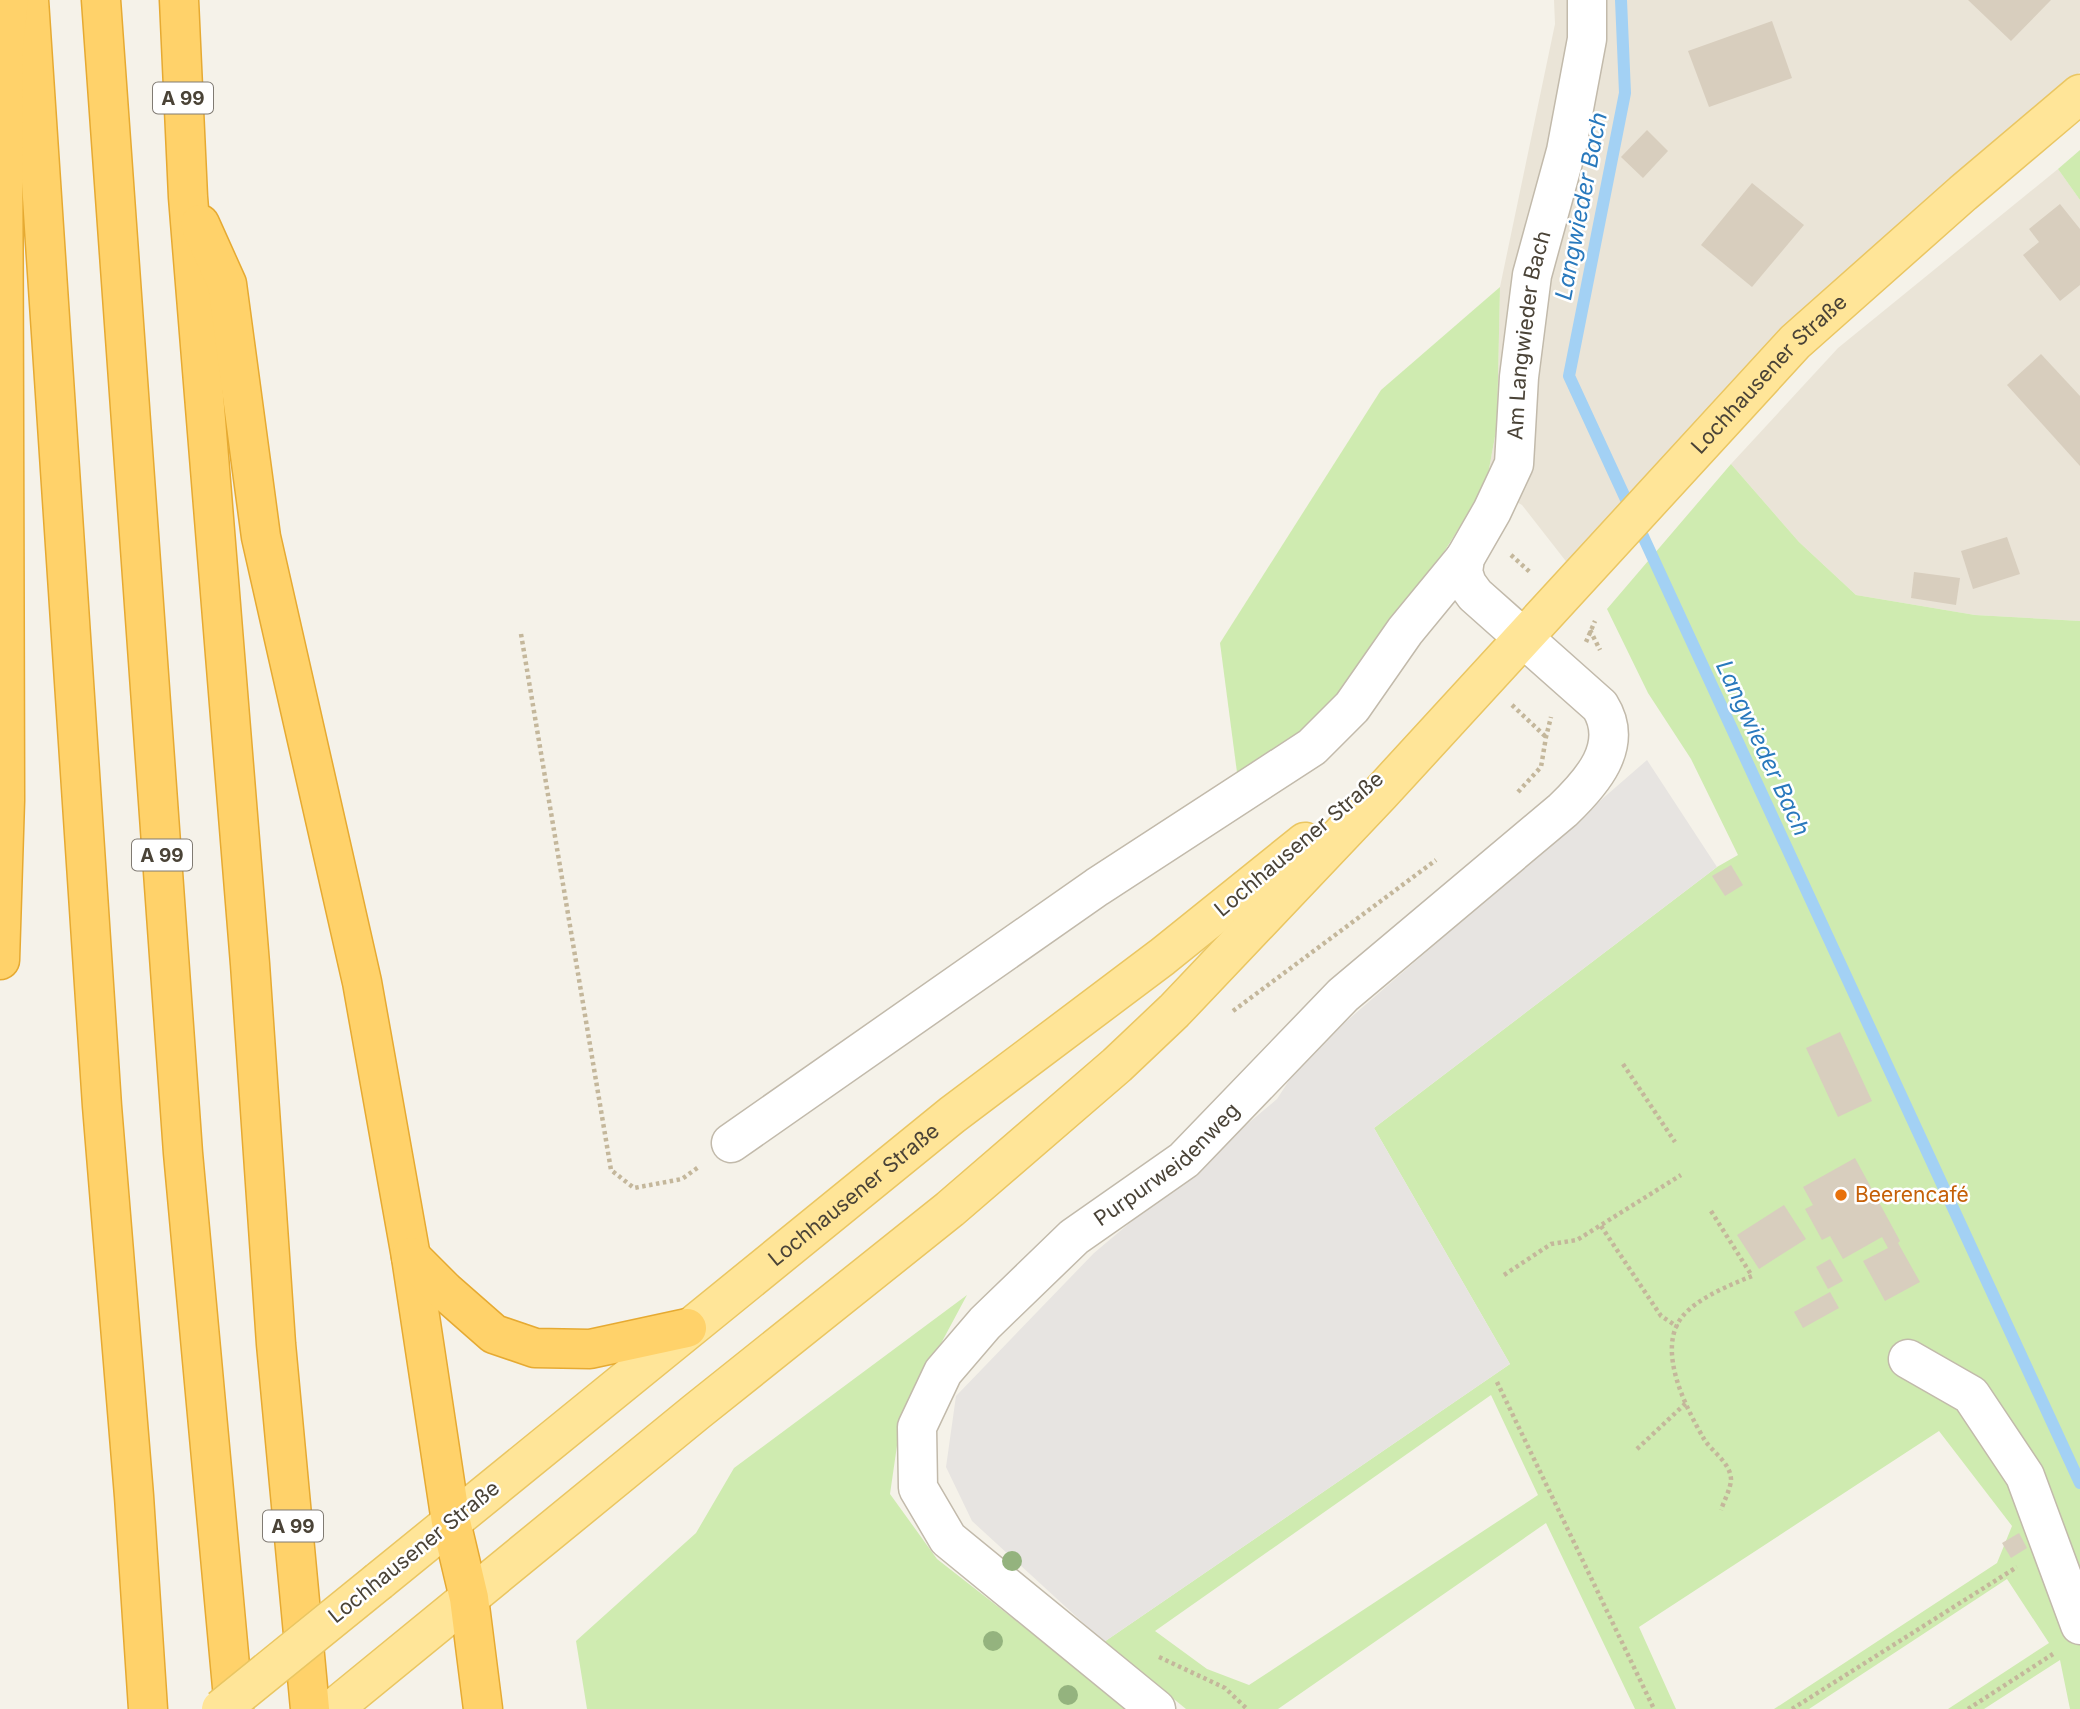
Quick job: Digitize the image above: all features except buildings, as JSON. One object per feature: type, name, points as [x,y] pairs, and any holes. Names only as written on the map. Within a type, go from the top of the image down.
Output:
[{"type":"highway","points":[[0,960],[5,800],[3,55],[9,0]]},
{"type":"highway","points":[[29,0],[102,1106],[134,1496],[148,1709]]},
{"type":"highway","name":"A 99","points":[[102,0],[183,1153],[233,1709]]},
{"type":"highway","name":"A 99","points":[[179,0],[188,197],[249,950],[276,1344],[310,1709]]},
{"type":"highway","points":[[188,197],[227,284],[261,537],[362,982],[411,1257],[451,1522],[469,1598],[483,1709]]},
{"type":"highway","points":[[411,1257],[494,1334],[535,1348],[590,1349],[687,1328]]},
{"type":"main road","name":"Lochhausener Straße","points":[[333,1709],[696,1412],[950,1209],[1117,1065],[1174,1011],[1795,342],[1963,193],[2080,94]]},
{"type":"main road","name":"Lochhausener Straße","points":[[221,1709],[951,1115],[1252,886],[1335,818],[1485,679]]},
{"type":"street","name":"Am Langwieder Bach","points":[[731,1143],[1097,887],[1312,747],[1352,707],[1405,631],[1465,558],[1492,511],[1514,464],[1519,377],[1532,275],[1566,151],[1587,39],[1587,0]]},
{"type":"street","points":[[1465,558],[1463,572],[1467,584],[1475,595],[1523,638]]},
{"type":"street","name":"Purpurweidenweg","points":[[1156,1709],[948,1539],[918,1488],[917,1427],[943,1372],[985,1323],[1074,1237],[1184,1160],[1343,995],[1578,795],[1603,761],[1610,731],[1606,715],[1600,706],[1523,638]]},
{"type":"street","points":[[1908,1359],[1971,1395],[2025,1476],[2051,1546],[2069,1638]]},
{"type":"path","points":[[521,634],[611,1170],[634,1188],[682,1179],[731,1143]]},
{"type":"path","points":[[1537,774],[1544,759],[1548,725],[1569,678]]},
{"type":"path","points":[[1623,1064],[1675,1142]]},
{"type":"path","points":[[1504,1275],[1551,1244],[1577,1240],[1681,1175]]},
{"type":"path","points":[[1710,1211],[1752,1276],[1715,1291],[1682,1317],[1673,1337],[1672,1367],[1705,1441],[1726,1464],[1731,1479],[1721,1510]]},
{"type":"path","points":[[1601,1226],[1661,1316],[1678,1327]]},
{"type":"path","points":[[1497,1382],[1654,1709]]},
{"type":"path","points":[[1637,1450],[1686,1403]]},
{"type":"path","points":[[1792,1709],[2051,1546]]},
{"type":"path","points":[[1968,1709],[2069,1638]]},
{"type":"path","points":[[1156,1655],[1226,1688],[1247,1709]]},
{"type":"shaded area","points":[[1554,0],[2080,0],[2080,72],[1829,293],[1572,569],[1522,505],[1486,485],[1497,426],[1500,287],[1555,24]]},
{"type":"shaded area","points":[[2058,169],[2080,200],[2080,621],[1975,615],[1856,595],[1799,542],[1731,464],[1838,348]]},
{"type":"shaded area","points":[[1647,760],[1717,867],[1374,1128],[1510,1364],[1104,1642],[972,1521],[946,1467],[956,1396],[1094,1253],[1277,1099],[1303,1059]]},
{"type":"green space","points":[[2080,150],[2080,200],[2058,169]]},
{"type":"green space","points":[[1500,287],[1497,426],[1486,485],[1427,579],[1330,716],[1238,780],[1220,643],[1381,390]]},
{"type":"green space","points":[[1731,464],[1799,542],[1856,595],[1975,615],[2080,621],[2080,1709],[2070,1709],[2060,1660],[1984,1709],[1948,1709],[2049,1643],[2007,1579],[1809,1709],[1774,1709],[1997,1563],[2012,1526],[1939,1431],[1639,1627],[1676,1709],[1635,1709],[1546,1523],[1278,1709],[1186,1709],[1104,1642],[1510,1364],[1374,1128],[1717,867],[1738,855],[1691,759],[1648,693],[1607,609]],"holes":[[[1491,1395],[1538,1495],[1249,1685],[1207,1669],[1155,1631]]]},
{"type":"green space","points":[[967,1295],[901,1418],[890,1494],[937,1559],[1129,1709],[587,1709],[576,1641],[696,1533],[734,1468]]},
{"type":"waterway","name":"Langwieder Bach","points":[[1621,0],[1625,93],[1569,376],[2080,1483]]},
{"type":"place","name":"Beerencafé","points":[[1841,1195]]}]
